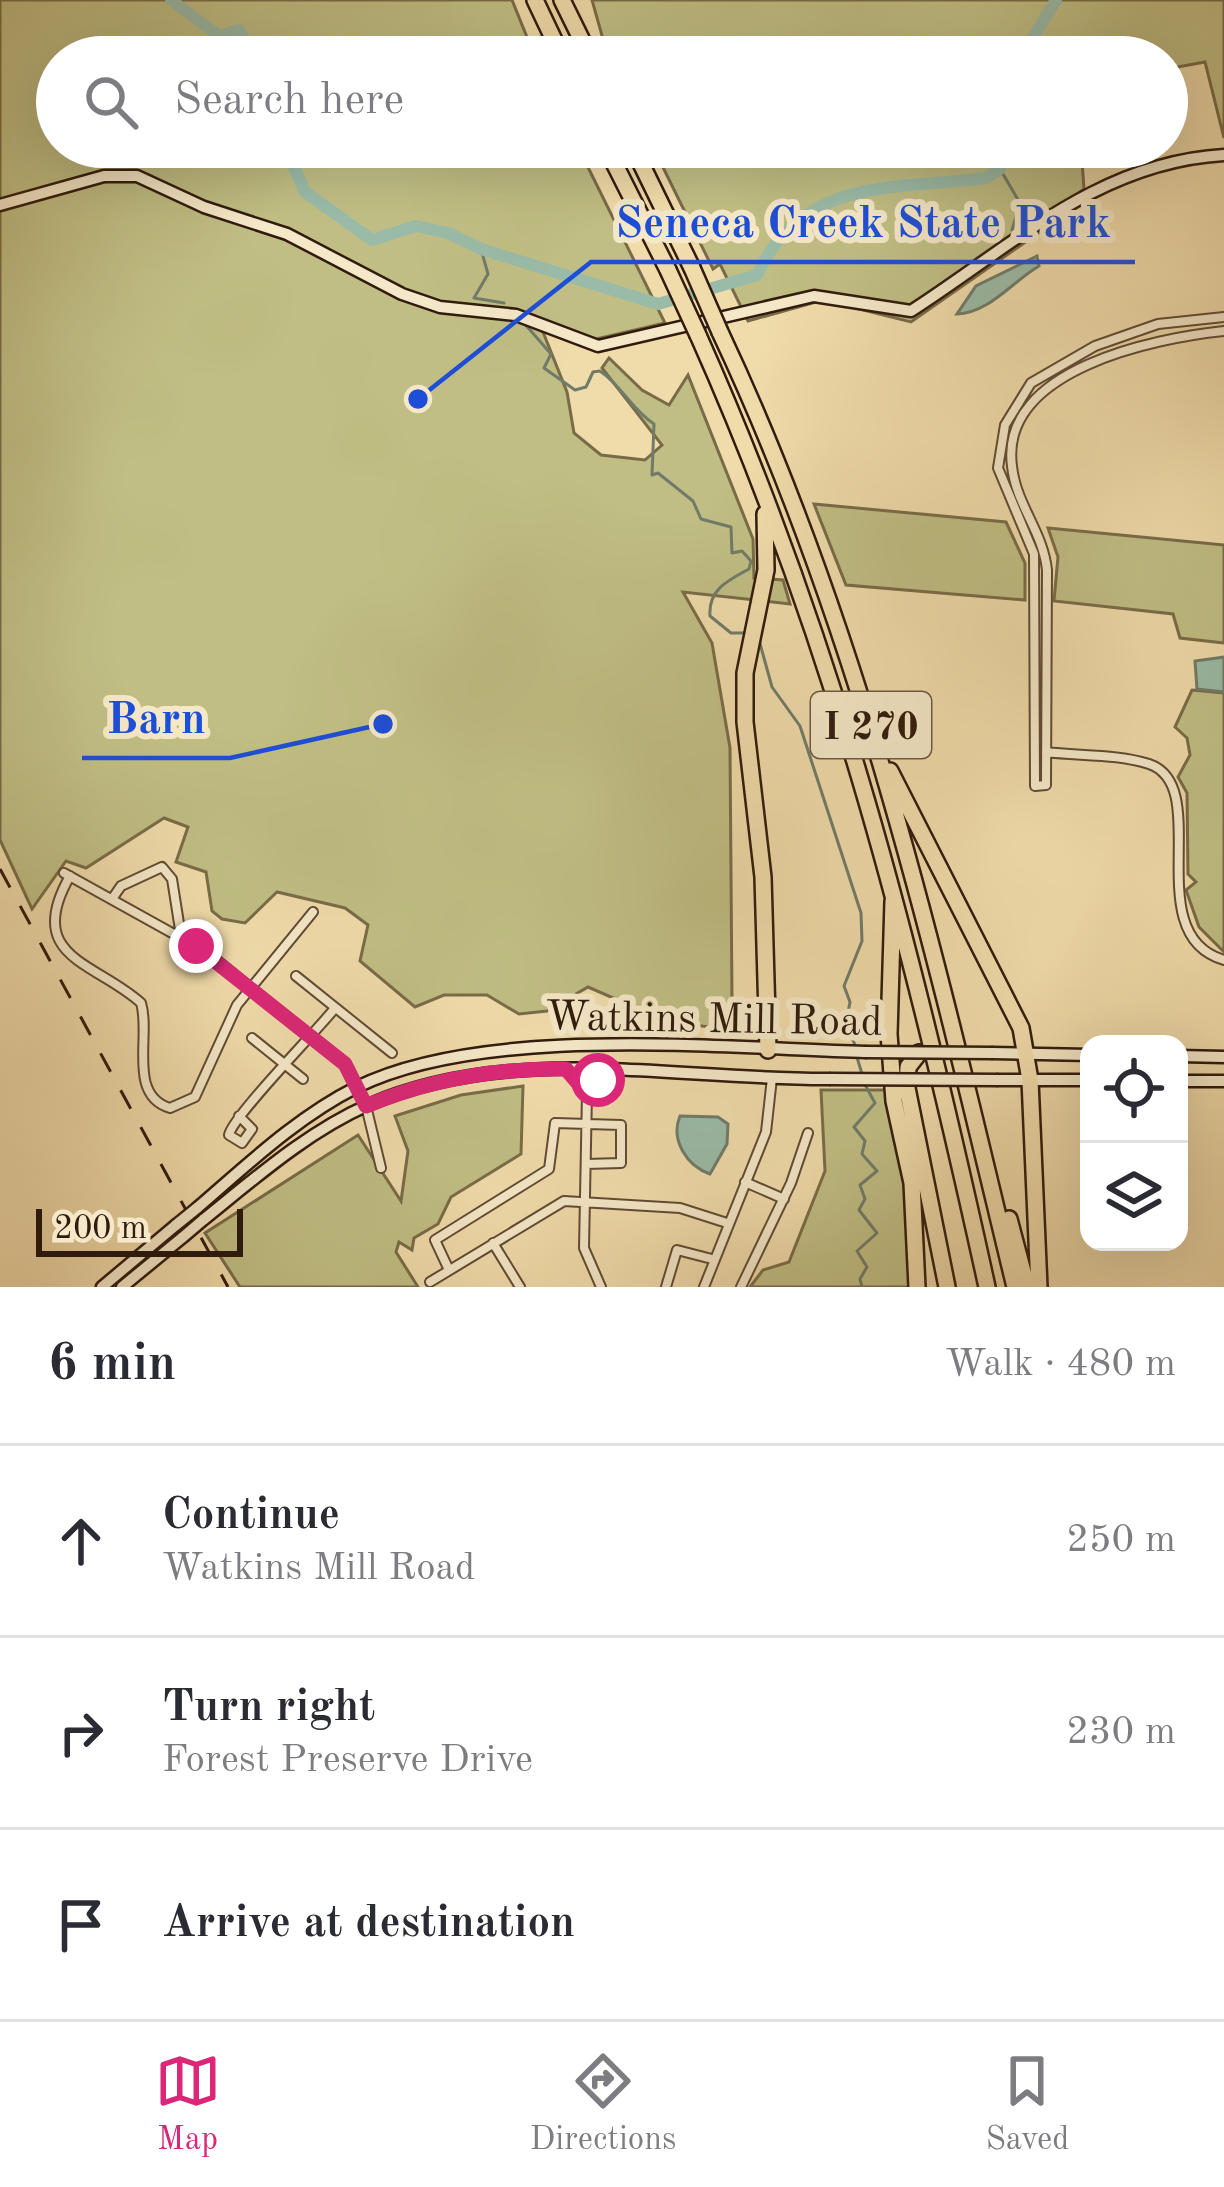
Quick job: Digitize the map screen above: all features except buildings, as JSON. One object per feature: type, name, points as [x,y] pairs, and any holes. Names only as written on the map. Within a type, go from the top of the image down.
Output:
[{"type":"highway","points":[[535,0],[552,36]]},
{"type":"highway","points":[[562,0],[580,36]]},
{"type":"highway","name":"I 270","points":[[617,168],[698,335],[843,708],[895,886],[987,1287]]},
{"type":"highway","name":"I 270","points":[[643,168],[761,419],[820,570],[873,732],[1015,1287]]},
{"type":"highway","points":[[758,481],[768,531],[766,570],[749,655],[745,722],[763,877],[768,1050]]},
{"type":"highway","points":[[873,732],[1022,1028],[1030,1080],[1039,1287]]},
{"type":"highway","points":[[895,886],[889,1034],[894,1101],[912,1183],[917,1287]]},
{"type":"highway","points":[[919,1053],[907,1083],[947,1287]]},
{"type":"highway","name":"I 270","points":[[978,1133],[992,1156],[1027,1287]]},
{"type":"main road","points":[[1188,159],[1224,155]]},
{"type":"main road","points":[[0,205],[104,176],[133,175],[163,184],[204,207],[287,234],[402,294],[440,307],[515,315],[598,346],[814,296],[911,311],[1098,186],[1145,168]]},
{"type":"main road","name":"Watkins Mill Road","points":[[122,1287],[183,1238],[200,1214],[288,1131],[358,1087],[409,1067],[512,1048],[1080,1055]]},
{"type":"main road","points":[[768,1050],[772,1078]]},
{"type":"main road","points":[[1188,1056],[1224,1058]]},
{"type":"main road","name":"Watkins Mill Road","points":[[101,1287],[176,1225],[366,1106],[453,1078],[566,1069],[907,1083],[1080,1080]]},
{"type":"main road","points":[[1188,1081],[1224,1081]]},
{"type":"street","points":[[1224,317],[1158,324],[1095,346],[1031,383],[1005,425],[998,468],[1034,554],[1035,786],[1046,785],[1046,558],[1014,482],[1010,460],[1020,423],[1053,386],[1123,349],[1224,332]]},
{"type":"street","points":[[1046,752],[1149,764],[1168,779],[1177,797],[1182,913],[1207,950],[1224,959]]},
{"type":"street","points":[[112,899],[148,869],[165,869],[172,879],[181,938]]},
{"type":"street","points":[[314,912],[250,987],[221,1033],[195,1097],[175,1108],[159,1104],[145,1084],[141,1003],[79,964],[52,920],[52,907],[67,875],[181,938],[250,987],[345,1064],[366,1106],[381,1168]]},
{"type":"street","points":[[296,976],[392,1053]]},
{"type":"street","points":[[238,1116],[335,1008]]},
{"type":"street","points":[[251,1037],[303,1079]]},
{"type":"street","points":[[566,1069],[587,1094],[585,1254],[602,1287]]},
{"type":"street","points":[[587,1094],[612,1071]]},
{"type":"street","points":[[708,1287],[712,1259],[766,1132],[772,1078]]},
{"type":"street","points":[[448,1270],[434,1240],[549,1169],[556,1122],[622,1125],[623,1159],[617,1165],[586,1164]]},
{"type":"street","points":[[742,1287],[808,1140]]},
{"type":"street","points":[[745,1182],[784,1199]]},
{"type":"street","points":[[430,1282],[564,1201],[688,1209],[727,1223]]},
{"type":"street","points":[[493,1244],[520,1287]]},
{"type":"street","points":[[666,1287],[677,1250],[712,1259]]},
{"type":"shaded area","points":[[0,0],[512,0],[527,36],[36,36],[36,168],[588,168],[665,323],[592,340],[539,322],[567,392],[574,433],[601,455],[645,460],[662,445],[602,368],[609,358],[642,390],[669,405],[688,375],[753,539],[754,578],[783,580],[790,604],[683,592],[712,643],[730,748],[732,999],[711,1027],[671,1023],[588,987],[547,1011],[519,1014],[487,995],[444,995],[415,1007],[360,961],[368,925],[345,908],[277,892],[245,923],[222,919],[212,911],[206,872],[176,862],[188,827],[164,818],[86,868],[66,861],[32,909],[0,840]]},
{"type":"shaded area","points":[[592,0],[1224,0],[1224,138],[1205,62],[1188,65],[1188,36],[602,36]]},
{"type":"shaded area","points":[[663,168],[1082,168],[1084,189],[1063,204],[1067,213],[911,322],[823,300],[748,321],[720,264],[713,269]]},
{"type":"shaded area","points":[[1037,256],[1039,266],[1000,296],[957,314],[976,286]]},
{"type":"shaded area","points":[[814,504],[1006,522],[1025,563],[1025,600],[846,585]]},
{"type":"shaded area","points":[[1048,528],[1224,545],[1224,643],[1180,638],[1173,614],[1054,601],[1058,557]]},
{"type":"shaded area","points":[[1224,657],[1224,692],[1197,689],[1195,661]]},
{"type":"shaded area","points":[[1192,690],[1224,693],[1224,952],[1199,927],[1186,890],[1196,882],[1188,874],[1187,793],[1178,777],[1190,755],[1187,738],[1175,727]]},
{"type":"shaded area","points":[[523,1086],[521,1154],[451,1197],[438,1224],[414,1238],[412,1250],[399,1242],[396,1252],[418,1287],[240,1287],[205,1233],[358,1135],[401,1201],[408,1151],[395,1116],[461,1095]]},
{"type":"shaded area","points":[[821,1090],[888,1090],[907,1178],[913,1287],[750,1287],[763,1270],[789,1262],[825,1171]]},
{"type":"shaded area","points":[[680,1116],[718,1117],[728,1124],[727,1144],[710,1174],[683,1151],[677,1134]]},
{"type":"waterway","points":[[171,0],[219,36]]},
{"type":"waterway","points":[[1034,36],[1056,0]]},
{"type":"waterway","points":[[219,36],[239,30],[243,36]]},
{"type":"waterway","points":[[294,168],[305,192],[372,240],[416,226],[448,233],[481,249],[658,304],[757,275],[776,243],[799,220],[826,204],[886,188],[986,178],[1000,168]]},
{"type":"waterway","points":[[1000,169],[1020,203],[1012,230]]},
{"type":"waterway","points":[[481,249],[488,274],[474,298],[504,303]]},
{"type":"waterway","points":[[524,323],[551,354],[544,368],[575,390],[586,387],[593,372],[600,371],[614,384],[654,424],[652,475],[658,473],[693,501],[701,519],[731,527],[732,553],[742,551],[751,561],[749,569],[716,592],[710,616],[731,633],[745,633]]},
{"type":"waterway","points":[[759,640],[772,687],[800,726],[861,913],[862,941],[844,986],[850,1002],[846,1023],[855,1045]]},
{"type":"waterway","points":[[856,1054],[862,1074]]},
{"type":"waterway","points":[[862,1287],[860,1279],[867,1267],[857,1251],[877,1233],[859,1210],[865,1199],[860,1185],[877,1171],[862,1154],[865,1141],[854,1127],[875,1103],[864,1083]]},
{"type":"railway","points":[[0,869],[228,1287]]},
{"type":"place","name":"Seneca Creek State Park","points":[[418,399]]},
{"type":"place","name":"Barn","points":[[383,724]]},
{"type":"route","points":[[196,946],[345,1064],[366,1106],[430,1083],[505,1070],[566,1069],[579,1078],[587,1094],[598,1080]]}]
